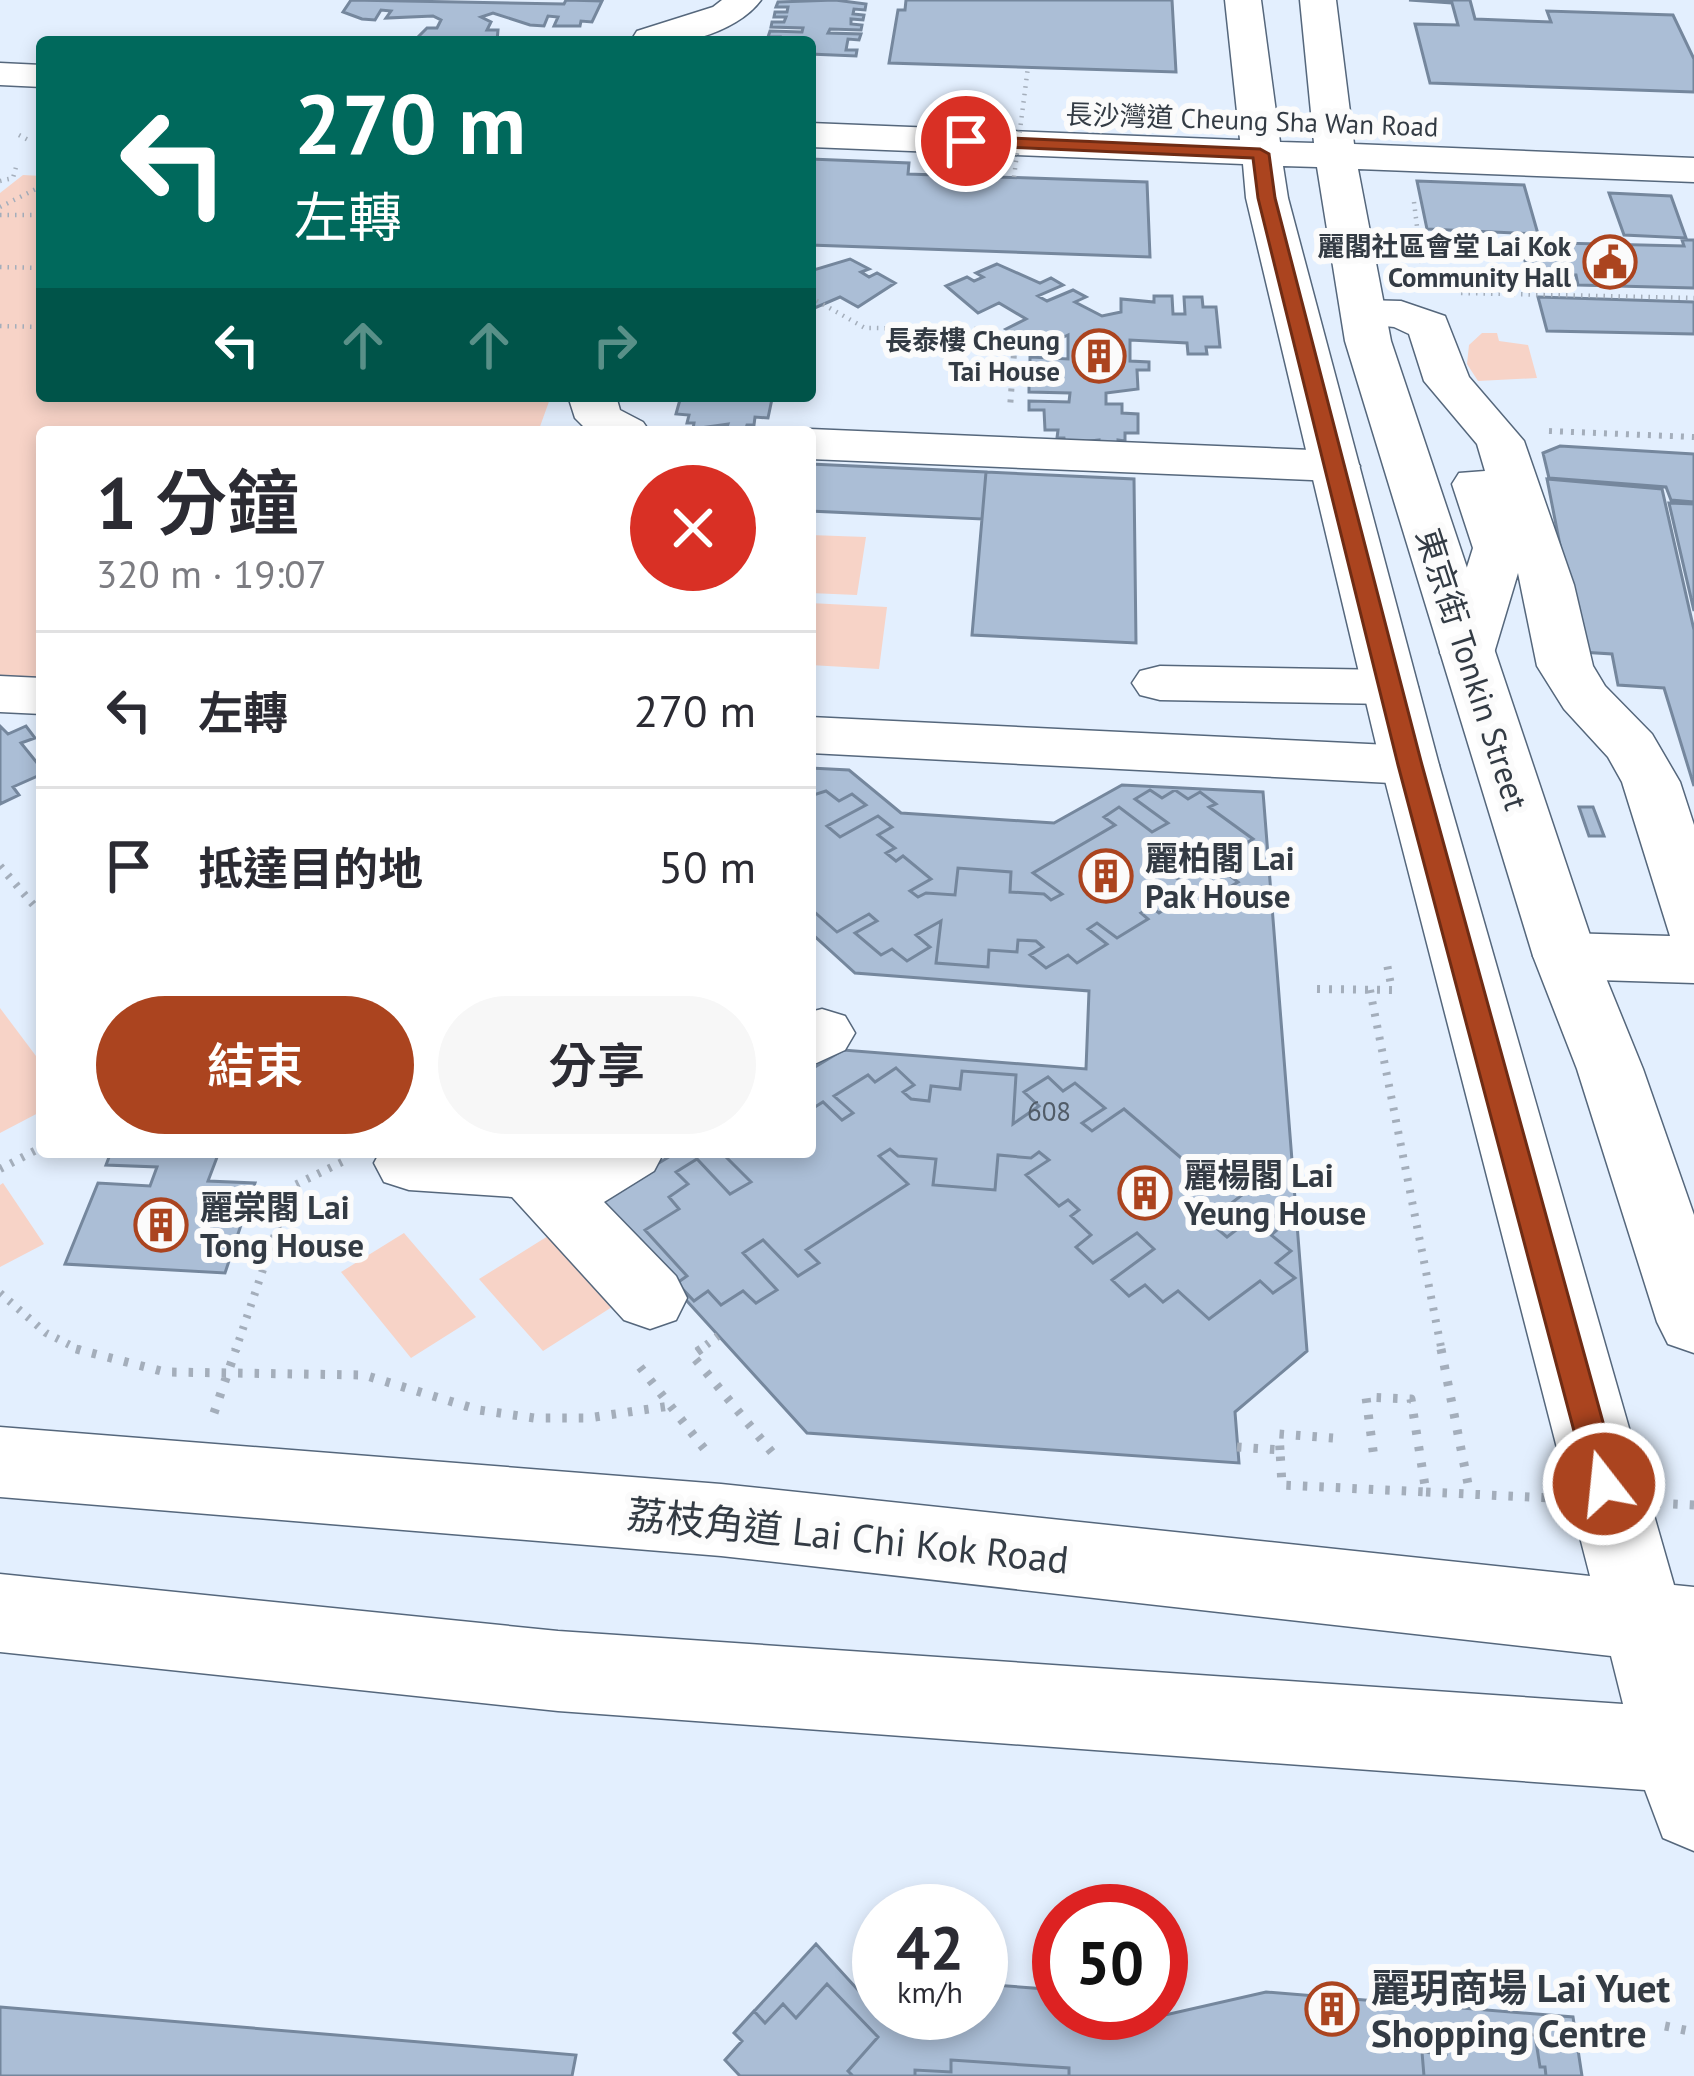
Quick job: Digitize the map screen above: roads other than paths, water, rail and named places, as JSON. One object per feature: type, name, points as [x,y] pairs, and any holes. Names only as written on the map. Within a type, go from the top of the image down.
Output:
[{"type":"main road","points":[[649,36],[651,0]]},
{"type":"main road","points":[[661,36],[726,15],[743,0]]},
{"type":"main road","points":[[0,1613],[558,1671],[1689,1769],[1668,1623],[1390,687],[1267,198],[1243,0]]},
{"type":"main road","name":"東京街 Tonkin Street","points":[[1318,0],[1334,139],[1365,327],[1565,956],[1610,1069],[1694,1322]]},
{"type":"main road","points":[[0,74],[36,76]]},
{"type":"main road","name":"長沙灣道 Cheung Sha Wan Road","points":[[816,103],[1334,139],[1694,170]]},
{"type":"main road","name":"長沙灣道 Cheung Sha Wan Road","points":[[816,135],[1258,136]]},
{"type":"main road","name":"長沙灣道 Cheung Sha Wan Road","points":[[1334,139],[1694,136]]},
{"type":"main road","points":[[1365,327],[1401,314],[1429,326],[1448,380],[1500,441],[1548,585],[1565,666],[1584,697],[1632,747],[1651,782],[1694,924]]},
{"type":"main road","points":[[594,402],[599,418],[614,426]]},
{"type":"main road","points":[[816,444],[1335,466]]},
{"type":"main road","points":[[1160,683],[1390,687]]},
{"type":"main road","points":[[0,694],[36,696]]},
{"type":"main road","points":[[817,740],[1410,765]]},
{"type":"main road","points":[[1565,956],[1694,960]]},
{"type":"main road","points":[[556,1197],[619,1158]]},
{"type":"main road","points":[[409,1163],[531,1171],[650,1298]]},
{"type":"main road","name":"荔枝角道 Lai Chi Kok Road","points":[[0,1462],[722,1520],[1668,1623]]},
{"type":"place","name":"麗閣社區會堂 Lai Kok Community Hall","points":[[1610,262]]},
{"type":"place","name":"長泰樓 Cheung Tai House","points":[[1099,356]]},
{"type":"place","name":"麗柏閣 Lai Pak House","points":[[1106,876]]},
{"type":"place","name":"麗楊閣 Lai Yeung House","points":[[1145,1193]]},
{"type":"place","name":"麗棠閣 Lai Tong House","points":[[161,1225]]},
{"type":"place","name":"麗玥商場 Lai Yuet Shopping Centre","points":[[1332,2009]]}]
